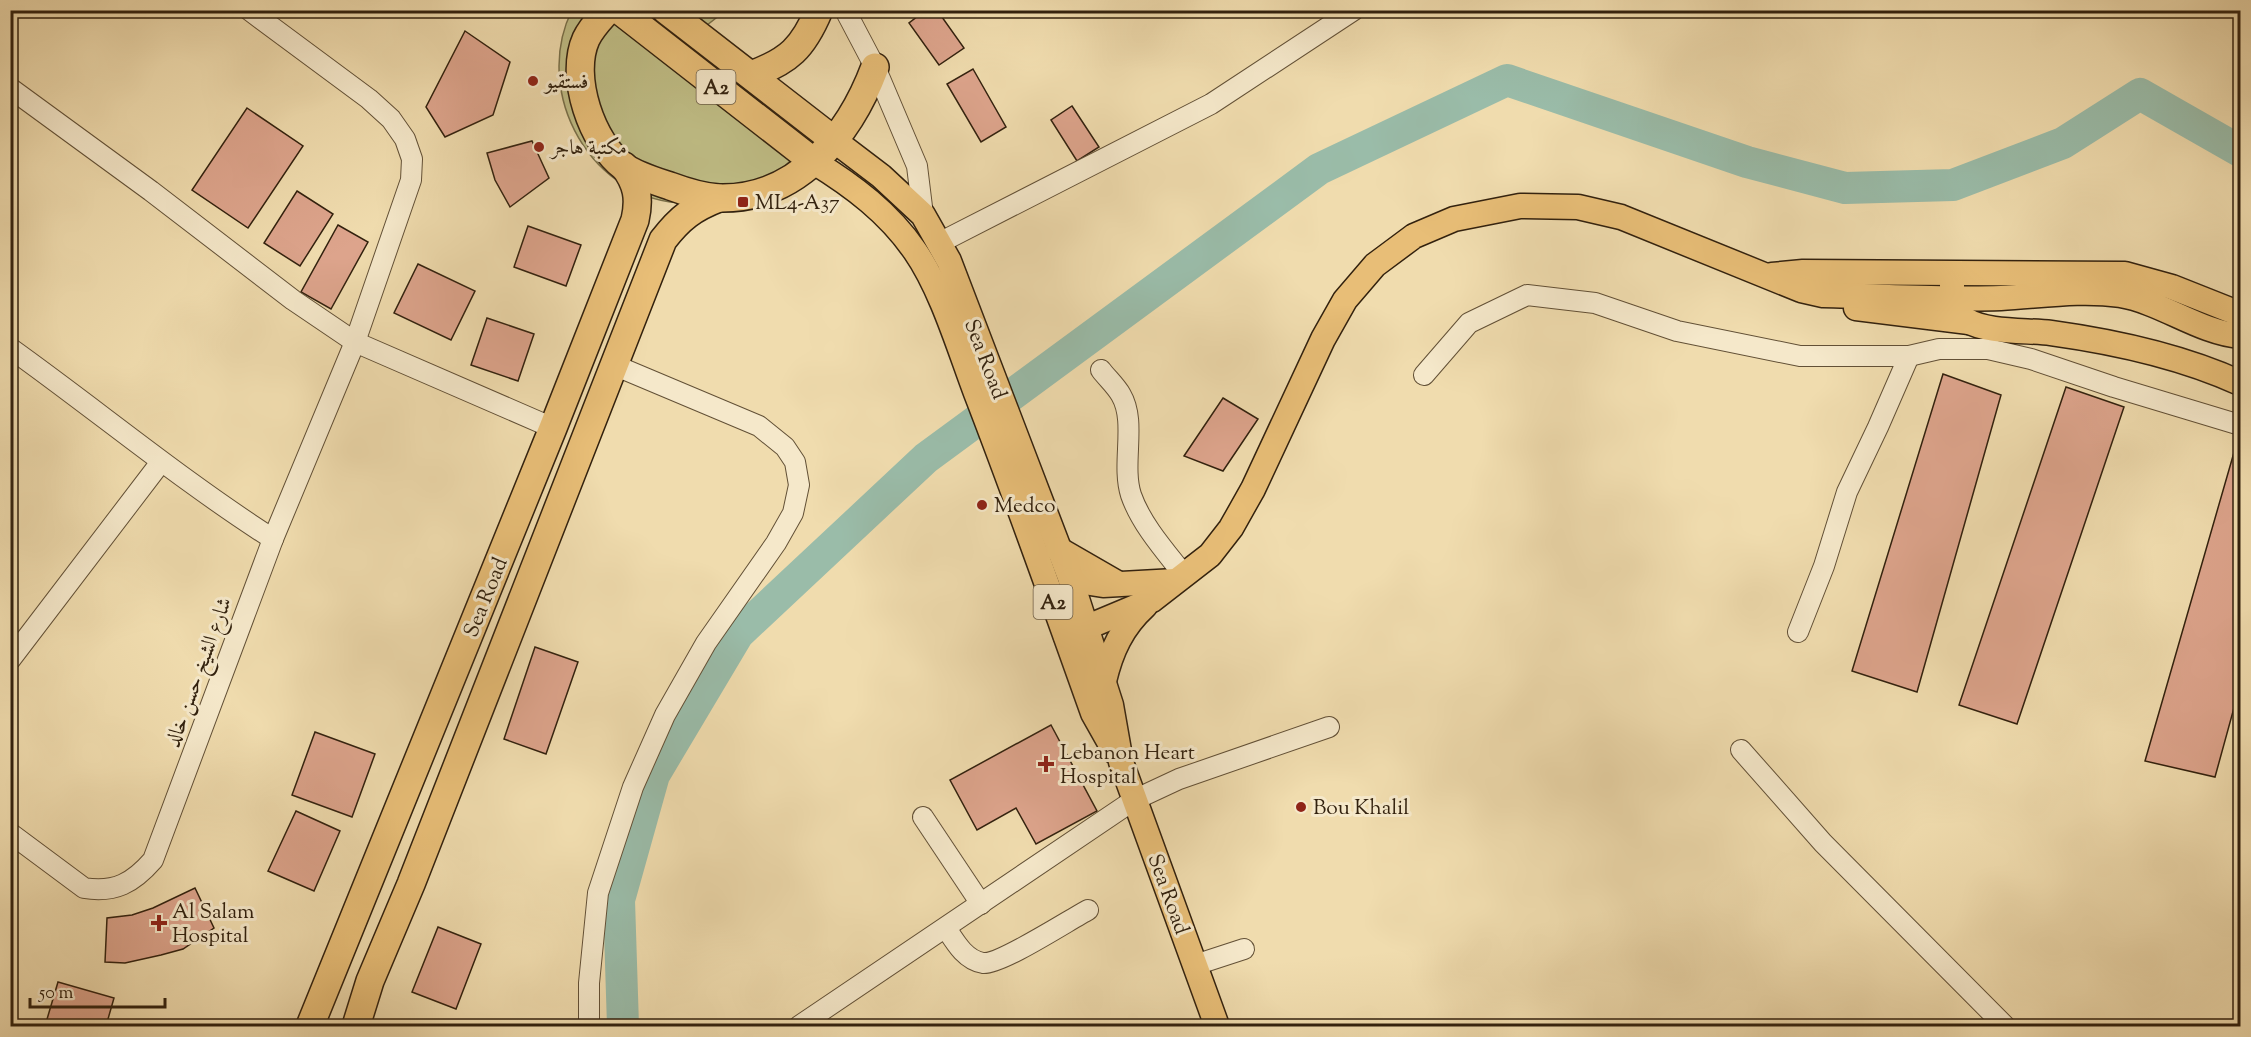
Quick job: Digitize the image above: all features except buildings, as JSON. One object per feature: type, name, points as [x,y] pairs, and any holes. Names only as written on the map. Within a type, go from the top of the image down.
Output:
[{"type":"highway","points":[[576,10],[585,40]]},
{"type":"highway","name":"Sea Road","points":[[310,1026],[635,220],[639,206],[638,191],[633,178],[605,146],[591,122],[583,95],[581,68],[585,40],[597,21],[608,10]]},
{"type":"highway","name":"A2","points":[[619,10],[813,162]]},
{"type":"highway","name":"Sea Road","points":[[666,10],[835,141]]},
{"type":"highway","points":[[751,75],[774,67],[794,52],[809,33],[819,10]]},
{"type":"highway","points":[[813,162],[835,141],[858,105],[875,67]]},
{"type":"highway","points":[[792,146],[809,120]]},
{"type":"highway","name":"Sea Road","points":[[624,166],[649,179],[694,195],[719,198],[745,195],[769,188],[792,178],[813,162]]},
{"type":"highway","name":"Sea Road","points":[[356,1026],[370,981],[411,884],[663,240],[678,221],[719,198]]},
{"type":"main road","name":"Sea Road","points":[[835,141],[881,176],[923,215],[941,242],[996,416],[1076,632],[1104,681],[1115,723],[1121,762],[1217,1026]]},
{"type":"main road","name":"Sea Road","points":[[813,162],[869,200],[903,234],[917,253],[996,416],[1071,580],[1076,632],[1093,712],[1121,762]]},
{"type":"main road","points":[[1104,681],[1109,657],[1119,636],[1134,616],[1210,555],[1231,528],[1277,440],[1323,339],[1345,300],[1375,265],[1414,236],[1454,219],[1520,206],[1578,207],[1622,217],[1801,290],[1823,295],[1861,309],[2133,346],[2241,383]]},
{"type":"main road","points":[[1767,275],[1803,272],[1952,285],[2000,298],[2076,294],[2119,295],[2165,309],[2225,335],[2241,336]]},
{"type":"main road","points":[[1823,295],[1952,285],[1987,274],[2126,273],[2172,287],[2235,312],[2241,317]]},
{"type":"main road","points":[[1987,274],[2006,308],[2049,333]]},
{"type":"main road","points":[[1952,285],[1956,313],[1969,322]]},
{"type":"main road","points":[[1058,549],[1119,584]]},
{"type":"main road","points":[[1071,580],[1087,584],[1119,584],[1180,578]]},
{"type":"main road","points":[[1076,632],[1152,600]]},
{"type":"street","name":"شارع الشيخ حسن خالد","points":[[10,833],[84,888],[112,889],[128,882],[153,860],[273,539],[355,342],[411,180],[412,159],[405,139],[391,119],[369,99],[249,10]]},
{"type":"street","points":[[845,10],[875,67],[917,166],[923,215]]},
{"type":"street","points":[[941,242],[1211,104],[1354,10]]},
{"type":"street","points":[[10,88],[142,184],[293,300],[355,342],[553,428]]},
{"type":"street","points":[[1424,375],[1469,323],[1527,295],[1595,303],[1677,331],[1800,356],[1910,356],[1940,349],[1988,349],[2031,359],[2114,387],[2241,425]]},
{"type":"street","points":[[10,348],[220,505],[273,539]]},
{"type":"street","points":[[1798,632],[1824,566],[1846,492],[1910,356]]},
{"type":"street","points":[[589,1026],[589,983],[598,893],[633,787],[665,715],[706,643],[776,543],[793,513],[799,485],[795,462],[785,447],[759,426],[614,365]]},
{"type":"street","points":[[1101,370],[1122,396],[1126,409],[1128,422],[1126,469],[1131,494],[1139,512],[1180,578]]},
{"type":"street","points":[[10,660],[161,462]]},
{"type":"street","points":[[799,1026],[1134,800],[1179,778],[1329,727]]},
{"type":"street","points":[[1741,750],[1823,843],[2006,1026]]},
{"type":"street","points":[[923,817],[981,904]]},
{"type":"street","points":[[946,928],[962,952],[983,963],[1001,959],[1088,910]]},
{"type":"street","points":[[1196,965],[1244,949]]},
{"type":"shaded area","points":[[572,10],[725,11],[679,47],[797,154],[767,178],[692,203],[653,198],[623,185],[598,164],[578,138],[565,108],[559,75],[561,42]]},
{"type":"waterway","points":[[623,1026],[619,900],[654,775],[738,634],[926,458],[1319,169],[1507,80],[1747,162],[1845,188],[1953,185],[2063,143],[2140,94],[2240,151]]},
{"type":"place","name":"فستقيو","points":[[533,81]]},
{"type":"place","name":"مكتبة هاجر","points":[[539,147]]},
{"type":"place","name":"ML4-A37","points":[[743,202]]},
{"type":"place","name":"Medco","points":[[982,505]]},
{"type":"place","name":"Lebanon Heart Hospital","points":[[1046,764]]},
{"type":"place","name":"Bou Khalil","points":[[1301,807]]},
{"type":"place","name":"Al Salam Hospital","points":[[159,923]]}]
